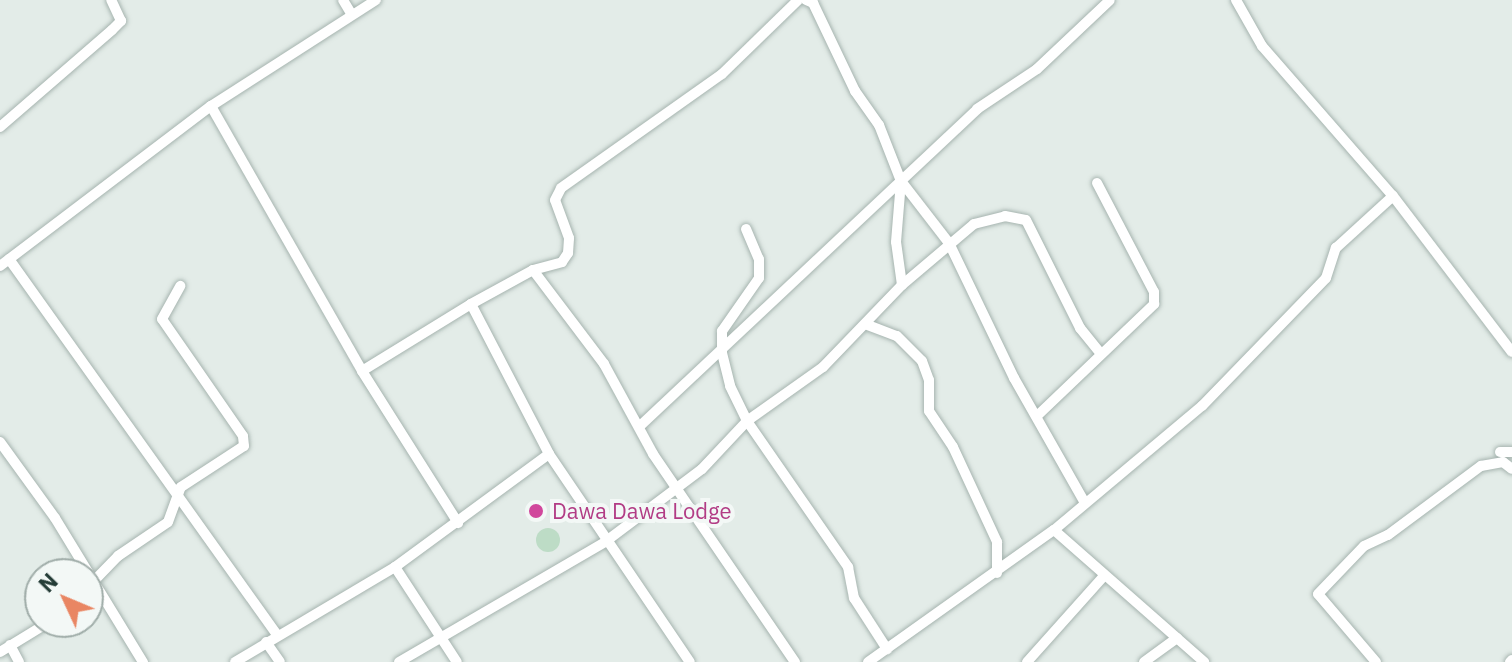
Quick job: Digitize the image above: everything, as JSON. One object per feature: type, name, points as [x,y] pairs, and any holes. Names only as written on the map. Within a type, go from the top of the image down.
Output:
[{"type":"street","points":[[0,127],[121,21],[111,0]]},
{"type":"street","points":[[343,0],[352,15]]},
{"type":"street","points":[[277,635],[4,262],[211,106],[376,0]]},
{"type":"street","points":[[362,371],[533,270],[562,262],[568,253],[569,238],[555,200],[561,188],[722,74],[798,0]]},
{"type":"street","points":[[806,0],[813,3],[855,91],[879,125],[901,181],[949,243],[1014,378],[1038,415],[1085,503]]},
{"type":"street","points":[[640,426],[722,353],[977,109],[1085,28],[1110,0]]},
{"type":"street","points":[[1236,0],[1262,46],[1393,196],[1512,352]]},
{"type":"street","points":[[211,106],[362,371],[458,523]]},
{"type":"street","points":[[901,181],[896,242],[902,285]]},
{"type":"street","points":[[1038,415],[1100,353],[1139,323],[1154,304],[1154,292],[1097,183]]},
{"type":"street","points":[[868,662],[1054,530],[1202,406],[1326,278],[1336,248],[1393,196]]},
{"type":"street","points":[[399,662],[438,635],[605,542],[676,488],[747,421],[823,367],[902,285],[974,224],[1005,216],[1026,220],[1080,328],[1100,353]]},
{"type":"street","points":[[746,229],[759,259],[759,278],[722,331],[722,353],[747,421],[848,567],[854,598],[887,649]]},
{"type":"street","points":[[533,270],[604,364],[676,488],[795,662]]},
{"type":"street","points":[[104,571],[118,556],[168,522],[181,487],[244,446],[243,436],[162,319],[180,286]]},
{"type":"street","points":[[471,304],[549,454],[605,542],[690,662]]},
{"type":"street","points":[[865,324],[897,336],[922,361],[929,380],[929,411],[953,447],[997,542],[997,573]]},
{"type":"street","points":[[0,442],[75,558]]},
{"type":"street","points":[[235,662],[395,567],[549,454]]},
{"type":"street","points":[[1376,662],[1318,594],[1364,546],[1388,535],[1481,466],[1503,462],[1512,469]]},
{"type":"street","points":[[1054,530],[1204,662]]},
{"type":"street","points":[[395,567],[457,662]]},
{"type":"street","points":[[1027,662],[1104,576]]},
{"type":"street","points":[[104,602],[143,662]]},
{"type":"street","points":[[0,652],[24,637]]},
{"type":"street","points":[[1144,662],[1177,638]]},
{"type":"street","points":[[266,642],[280,662]]},
{"type":"street","points":[[10,645],[19,662]]},
{"type":"green space","points":[[548,528],[559,535],[560,540],[553,551],[548,552],[537,545],[536,540],[543,529]]},
{"type":"place","name":"Dawa Dawa Lodge","points":[[536,511]]}]
